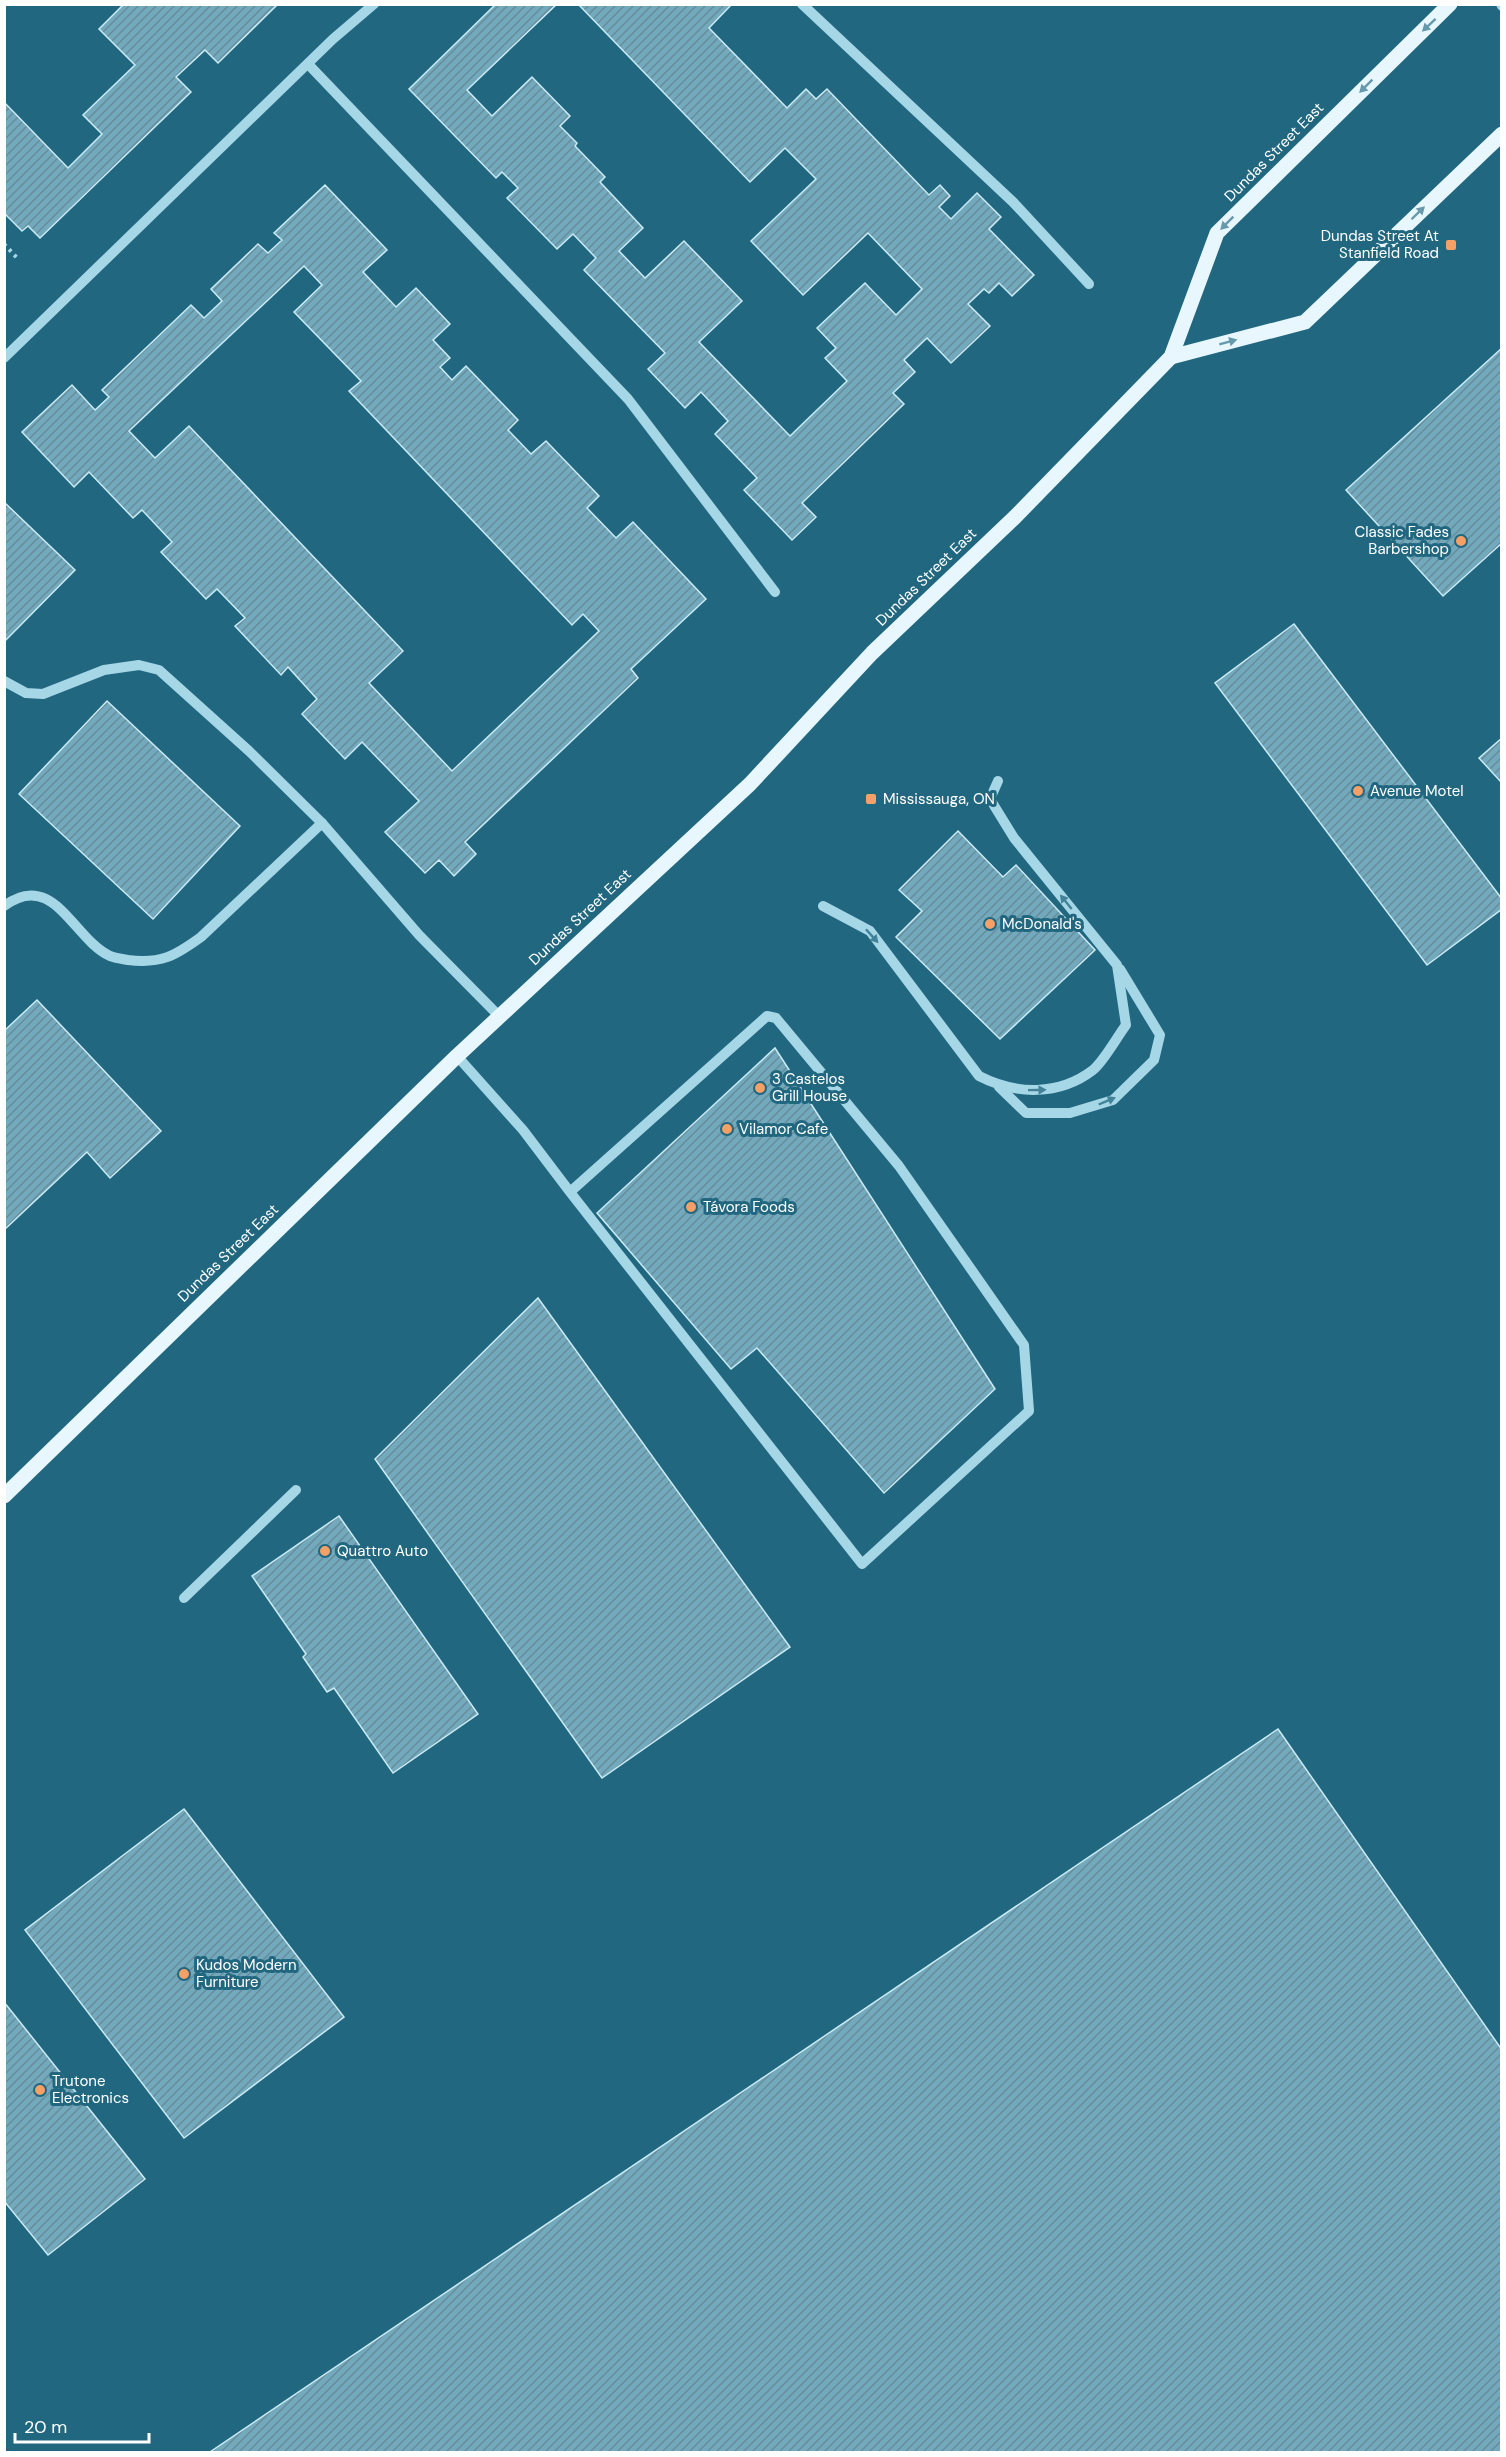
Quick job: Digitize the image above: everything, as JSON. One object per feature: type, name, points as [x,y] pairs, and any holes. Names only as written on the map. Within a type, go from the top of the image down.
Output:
[{"type":"main road","name":"Dundas Street East","points":[[4,1496],[457,1056],[750,784],[872,653],[1015,517],[1171,357],[1217,233],[1450,4]]},
{"type":"main road","points":[[1171,357],[1305,322],[1502,134]]},
{"type":"street","points":[[4,358],[308,64],[375,4]]},
{"type":"street","points":[[802,4],[1013,202],[1089,284]]},
{"type":"street","points":[[308,64],[627,399],[775,592]]},
{"type":"street","points":[[4,681],[26,693],[43,694],[104,670],[139,665],[159,670],[249,751],[322,823],[419,935],[499,1016]]},
{"type":"street","points":[[823,906],[870,931],[979,1076],[999,1086],[1026,1113],[1070,1113],[1113,1100],[1154,1060],[1160,1035],[1118,964],[1014,838],[990,799],[998,782]]},
{"type":"street","points":[[4,906],[23,895],[42,897],[58,907],[92,942],[110,956],[152,962],[180,953],[201,937],[322,823]]},
{"type":"street","points":[[999,1086],[1033,1090],[1060,1088],[1094,1069],[1126,1025],[1118,964]]},
{"type":"street","points":[[457,1056],[523,1130],[570,1192],[862,1564],[1029,1411],[1024,1345],[899,1166],[776,1018],[767,1016],[570,1192]]},
{"type":"street","points":[[184,1598],[296,1490]]},
{"type":"path","points":[[4,244],[18,259]]},
{"type":"building","points":[[124,4],[278,4],[218,63],[205,50],[176,77],[191,92],[40,238],[28,226],[22,231],[4,213],[4,102],[68,168],[102,134],[83,115],[135,65],[99,29]]},
{"type":"building","points":[[496,4],[557,4],[467,90],[492,116],[532,77],[570,116],[560,126],[577,143],[575,146],[605,177],[600,182],[643,228],[619,251],[645,278],[684,241],[742,301],[699,342],[790,436],[847,381],[825,358],[836,348],[817,328],[865,283],[896,315],[922,289],[868,233],[803,295],[751,241],[816,179],[785,148],[750,182],[578,4],[732,4],[709,28],[787,108],[806,89],[816,99],[827,89],[929,195],[940,185],[950,196],[939,207],[951,219],[977,193],[1001,217],[989,229],[1034,275],[1012,296],[999,283],[989,293],[984,289],[968,304],[990,326],[951,363],[927,338],[904,360],[915,372],[893,393],[904,404],[802,503],[816,517],[792,540],[744,490],[757,478],[715,434],[728,421],[701,392],[685,408],[648,369],[665,353],[584,270],[596,258],[573,234],[557,249],[507,198],[518,188],[502,172],[496,178],[409,89]]},
{"type":"building","points":[[325,185],[387,250],[363,272],[396,307],[416,288],[450,324],[433,340],[450,358],[440,367],[452,380],[466,366],[518,420],[508,430],[531,454],[546,441],[599,496],[587,508],[616,538],[633,522],[706,599],[631,669],[638,678],[465,842],[476,854],[454,876],[439,860],[425,873],[385,832],[419,801],[362,742],[345,759],[302,714],[317,699],[288,667],[281,675],[235,626],[245,618],[217,589],[206,599],[161,552],[172,542],[142,510],[133,518],[89,472],[74,487],[22,432],[72,385],[95,410],[109,397],[102,390],[191,305],[204,318],[222,301],[211,289],[258,244],[268,253],[282,240],[274,233]],"holes":[[[304,266],[322,285],[294,312],[361,381],[349,391],[572,625],[583,614],[599,631],[452,771],[369,683],[403,651],[189,426],[155,458],[129,431]]]},
{"type":"building","points":[[1502,348],[1502,543],[1443,596],[1346,490]]},
{"type":"building","points":[[4,502],[75,570],[4,642]]},
{"type":"building","name":"Avenue Motel","points":[[1294,624],[1502,899],[1502,909],[1427,965],[1215,683]]},
{"type":"building","points":[[107,701],[240,826],[153,919],[19,794]]},
{"type":"building","points":[[1502,738],[1502,783],[1479,758]]},
{"type":"building","name":"McDonald's","points":[[958,831],[1003,877],[1016,865],[1095,950],[1000,1039],[896,937],[922,911],[899,890]]},
{"type":"building","points":[[37,1000],[161,1131],[110,1178],[87,1152],[4,1230],[4,1031]]},
{"type":"building","points":[[775,1048],[995,1389],[884,1493],[757,1348],[731,1369],[597,1213]]},
{"type":"building","points":[[538,1298],[790,1647],[602,1778],[375,1459]]},
{"type":"building","points":[[339,1516],[478,1714],[393,1773],[334,1688],[327,1692],[303,1657],[306,1654],[252,1576]]},
{"type":"building","points":[[1278,1729],[1502,2050],[1502,2452],[210,2452]]},
{"type":"building","name":"Kudos Modern Furniture","points":[[184,1809],[344,2017],[184,2138],[25,1930]]},
{"type":"building","name":"Trutone Electronics","points":[[4,2002],[145,2179],[48,2255],[4,2201]]},
{"type":"place","name":"Dundas Street At Stanfield Road","points":[[1451,245]]},
{"type":"place","name":"Classic Fades Barbershop","points":[[1461,541]]},
{"type":"place","name":"Avenue Motel","points":[[1358,791]]},
{"type":"place","name":"Mississauga, ON","points":[[871,799]]},
{"type":"place","name":"McDonald's","points":[[990,924]]},
{"type":"place","name":"3 Castelos Grill House","points":[[760,1088]]},
{"type":"place","name":"Vilamor Cafe","points":[[727,1129]]},
{"type":"place","name":"Távora Foods","points":[[691,1207]]},
{"type":"place","name":"Quattro Auto","points":[[325,1551]]},
{"type":"place","name":"Kudos Modern Furniture","points":[[184,1974]]},
{"type":"place","name":"Trutone Electronics","points":[[40,2090]]}]
